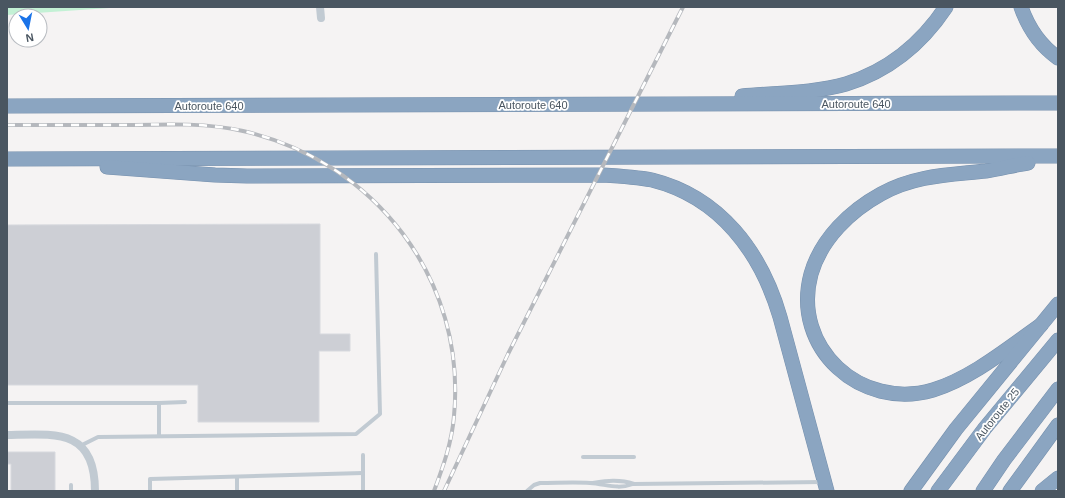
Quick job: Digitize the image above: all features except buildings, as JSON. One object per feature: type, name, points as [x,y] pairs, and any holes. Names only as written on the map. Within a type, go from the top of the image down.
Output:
[{"type":"highway","points":[[652,105],[814,90],[846,84],[873,72],[907,52],[929,30],[946,7]]},
{"type":"highway","points":[[1021,7],[1027,22],[1040,42],[1058,58]]},
{"type":"highway","name":"Autoroute 640","points":[[7,106],[1058,103]]},
{"type":"highway","points":[[7,159],[1058,156]]},
{"type":"highway","points":[[1041,325],[973,372],[953,382],[919,393],[885,393],[869,388],[846,375],[833,363],[824,351],[815,335],[810,319],[808,301],[809,284],[818,256],[834,232],[855,212],[872,199],[889,190],[928,177],[987,171],[1058,156]]},
{"type":"highway","points":[[7,159],[222,175],[603,175],[642,178],[671,186],[701,202],[723,218],[748,247],[764,274],[780,316],[826,486]]},
{"type":"highway","points":[[911,491],[956,429],[1058,304]]},
{"type":"highway","name":"Autoroute 25","points":[[938,491],[985,428],[1058,340]]},
{"type":"highway","points":[[983,491],[1004,460],[1058,389]]},
{"type":"highway","points":[[1010,491],[1058,425]]},
{"type":"highway","points":[[1042,491],[1058,478]]},
{"type":"street","points":[[320,7],[321,18]]},
{"type":"street","points":[[7,435],[58,435],[68,438],[80,446],[89,457],[95,475],[95,491]]},
{"type":"lane","points":[[80,446],[98,437],[356,434],[380,414],[376,254]]},
{"type":"lane","points":[[7,403],[185,402]]},
{"type":"lane","points":[[159,403],[159,436]]},
{"type":"lane","points":[[363,456],[363,491]]},
{"type":"lane","points":[[583,458],[634,457]]},
{"type":"lane","points":[[150,491],[150,480],[363,473]]},
{"type":"lane","points":[[237,477],[237,491]]},
{"type":"lane","points":[[527,491],[534,485],[540,483],[592,483],[625,487],[634,484],[814,483],[826,486]]},
{"type":"lane","points":[[71,485],[71,491]]},
{"type":"green space","points":[[7,7],[124,7],[48,12],[48,8],[8,8],[7,15]]},
{"type":"railway","points":[[444,491],[508,354],[683,7]]},
{"type":"railway","points":[[7,125],[175,124],[230,128],[290,146],[333,169],[371,198],[403,234],[428,274],[445,318],[454,366],[454,416],[444,464],[434,491]]}]
